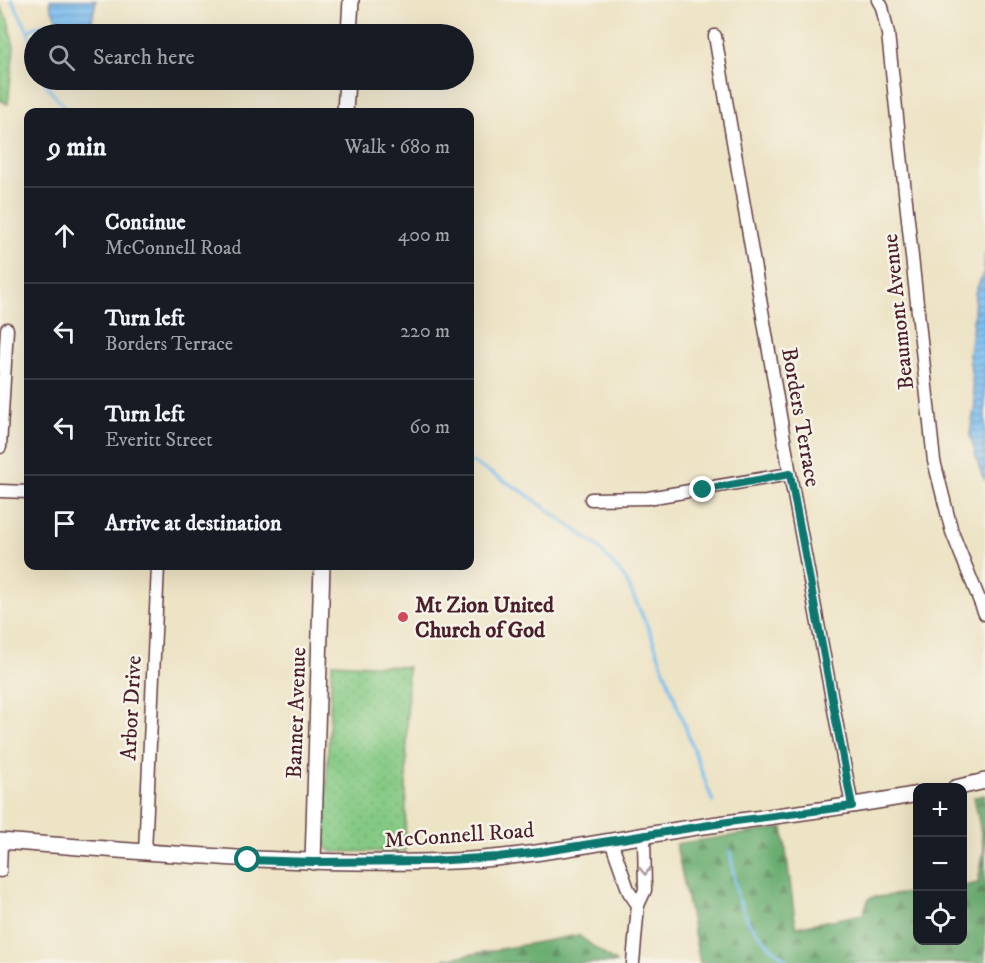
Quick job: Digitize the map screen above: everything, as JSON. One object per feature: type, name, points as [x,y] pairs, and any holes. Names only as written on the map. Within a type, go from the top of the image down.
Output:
[{"type":"street","points":[[350,24],[351,0]]},
{"type":"street","name":"Beaumont Avenue","points":[[878,0],[882,7],[888,34],[934,461],[952,532],[985,614]]},
{"type":"street","name":"Borders Terrace","points":[[715,36],[790,474],[852,806]]},
{"type":"street","points":[[345,108],[346,90]]},
{"type":"street","points":[[0,447],[7,329]]},
{"type":"street","points":[[591,499],[648,498],[790,474]]},
{"type":"street","points":[[0,491],[24,492]]},
{"type":"street","name":"Arbor Drive","points":[[145,852],[158,570]]},
{"type":"street","name":"Banner Avenue","points":[[313,862],[322,570]]},
{"type":"street","points":[[967,785],[985,781]]},
{"type":"street","name":"McConnell Road","points":[[1,842],[248,860],[456,861],[530,853],[852,806],[913,795]]},
{"type":"street","points":[[633,963],[638,906],[645,890],[644,835]]},
{"type":"street","points":[[611,841],[628,892],[638,906]]},
{"type":"street","points":[[0,871],[1,842]]},
{"type":"green space","points":[[0,6],[8,20],[14,47],[8,104],[0,100]]},
{"type":"green space","points":[[332,663],[408,667],[405,851],[332,852],[324,844]]},
{"type":"green space","points":[[985,795],[985,963],[700,963],[676,844],[783,828],[796,927],[863,914],[869,898],[913,892],[913,945],[967,945],[967,885],[978,883],[984,849],[974,797]]},
{"type":"green space","points":[[578,935],[616,963],[443,963],[445,959]]},
{"type":"water","points":[[50,0],[96,0],[91,24],[60,24],[51,8]]},
{"type":"water","points":[[985,252],[985,480],[970,435],[975,404],[969,354],[975,293],[984,272]]},
{"type":"waterway","points":[[12,0],[24,24]]},
{"type":"waterway","points":[[46,24],[62,20]]},
{"type":"waterway","points":[[50,90],[66,108]]},
{"type":"waterway","points":[[474,463],[522,491],[595,544],[625,578],[650,632],[713,802]]},
{"type":"waterway","points":[[730,850],[737,895],[749,923],[771,947],[790,963]]},
{"type":"place","name":"Mt Zion United Church of God","points":[[403,617]]},
{"type":"route","points":[[248,860],[456,861],[540,852],[728,822],[852,806],[790,474],[703,490]]}]
